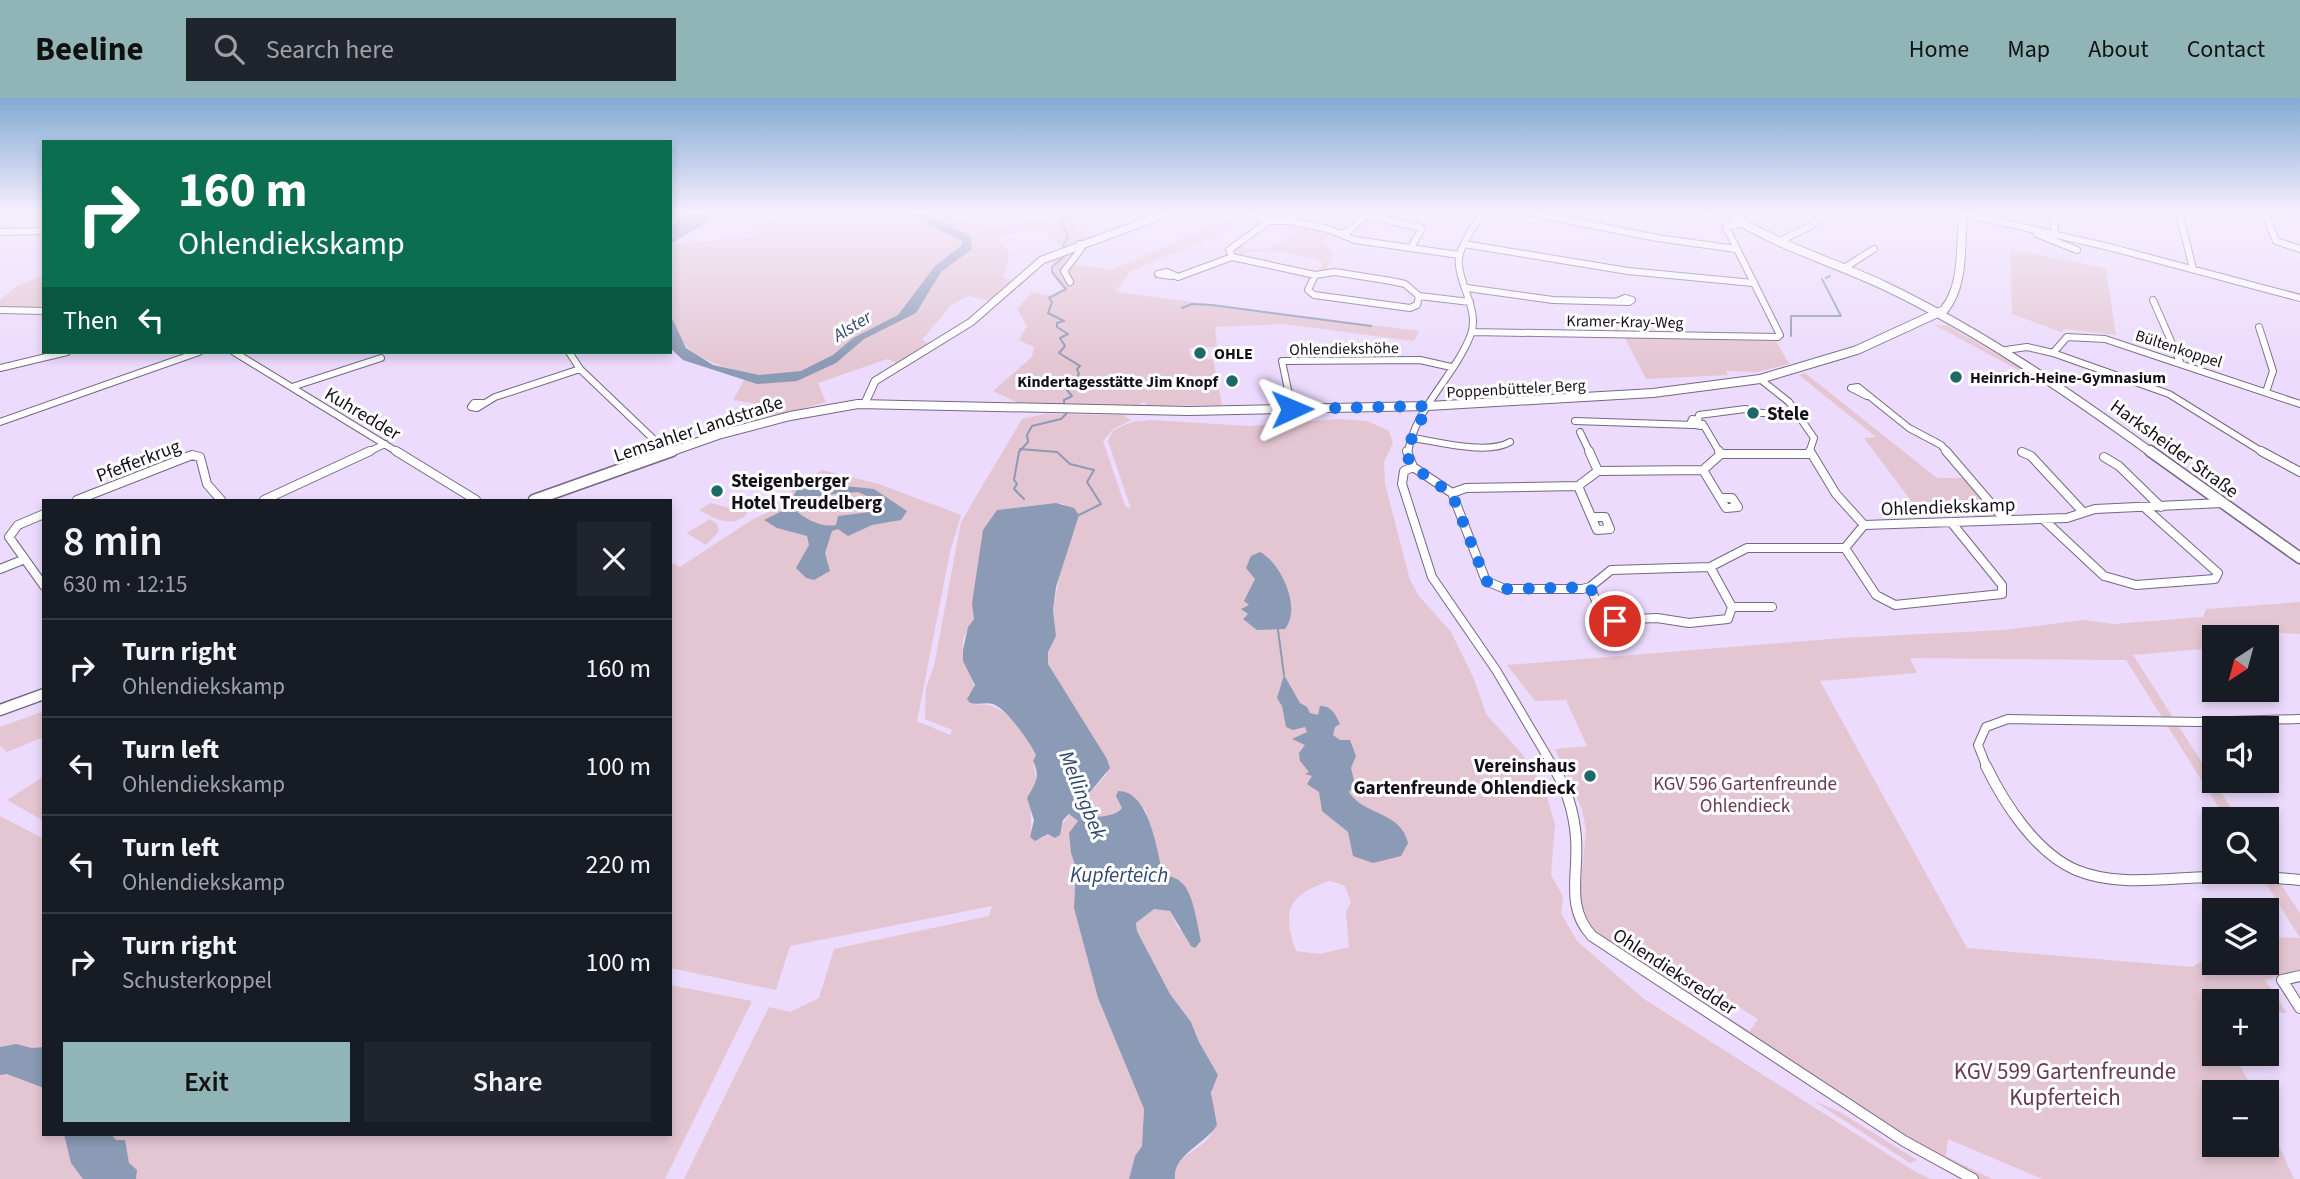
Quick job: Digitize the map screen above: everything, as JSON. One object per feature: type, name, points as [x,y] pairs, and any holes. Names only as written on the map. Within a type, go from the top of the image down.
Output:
[{"type":"main road","name":"Harksheider Straße","points":[[1831,262],[1940,313],[2006,350],[2300,558]]},
{"type":"main road","points":[[1940,313],[1950,303],[1957,285],[1958,262]]},
{"type":"main road","name":"Poppenbütteler Berg","points":[[1044,408],[1292,409],[1428,406],[1653,393],[1760,379],[1854,351],[1940,313]]},
{"type":"main road","name":"Lemsahler Landstraße","points":[[537,499],[668,453],[775,420],[865,403],[1044,408]]},
{"type":"main road","points":[[0,710],[42,695]]},
{"type":"street","points":[[865,403],[870,387],[878,378],[971,322],[1039,262]]},
{"type":"street","points":[[1070,282],[1064,271],[1071,262]]},
{"type":"street","points":[[1171,276],[1183,276],[1218,262]]},
{"type":"street","points":[[1257,262],[1315,275],[1335,272],[1391,281],[1405,284],[1419,296],[1470,302]]},
{"type":"street","points":[[1459,262],[1458,270],[1467,288],[1470,302],[1472,332],[1428,406],[1407,452],[1413,467],[1452,494],[1486,581],[1505,589],[1590,587],[1611,570],[1710,567],[1747,548],[1845,548],[1876,595],[1895,605],[2002,594],[2002,585],[1951,522]]},
{"type":"street","points":[[1576,262],[1628,271],[1753,283]]},
{"type":"street","points":[[1743,262],[1753,283]]},
{"type":"street","points":[[1844,268],[1853,262]]},
{"type":"street","points":[[2165,262],[2300,298]]},
{"type":"street","points":[[2191,262],[2193,270]]},
{"type":"street","points":[[1315,275],[1308,290],[1314,295],[1410,308],[1417,304],[1419,296]]},
{"type":"street","name":"Kramer-Kray-Weg","points":[[1472,332],[1778,337],[1780,334],[1753,283]]},
{"type":"street","points":[[1467,288],[1559,300],[1618,301]]},
{"type":"street","points":[[2153,300],[2181,364]]},
{"type":"street","points":[[0,310],[42,311]]},
{"type":"street","points":[[2259,327],[2273,371],[2266,393]]},
{"type":"street","name":"Bültenkoppel","points":[[2053,353],[2067,337],[2105,338],[2300,404]]},
{"type":"street","points":[[2006,350],[2027,347],[2053,353],[2179,399],[2251,446],[2300,472]]},
{"type":"street","points":[[0,368],[59,354]]},
{"type":"street","points":[[0,422],[193,354]]},
{"type":"street","name":"Kuhredder","points":[[241,354],[473,499]]},
{"type":"street","points":[[570,354],[580,369],[668,453]]},
{"type":"street","points":[[292,387],[381,358]]},
{"type":"street","name":"Ohlendiekshöhe","points":[[1292,409],[1282,361],[1420,360],[1451,368]]},
{"type":"street","points":[[482,403],[580,369]]},
{"type":"street","points":[[1760,379],[1799,413],[1814,438],[1809,454]]},
{"type":"street","points":[[1867,396],[1909,428],[1941,445],[2005,520]]},
{"type":"street","points":[[1721,454],[1698,423],[1699,415],[1745,409],[1758,413],[1799,413]]},
{"type":"street","points":[[1575,421],[1623,421],[1642,427],[1698,423]]},
{"type":"street","points":[[1580,432],[1598,471]]},
{"type":"street","points":[[1413,438],[1458,446],[1503,446],[1510,442]]},
{"type":"street","points":[[266,499],[385,444]]},
{"type":"street","points":[[2022,452],[2031,456],[2083,512]]},
{"type":"street","points":[[1452,494],[1466,488],[1578,486],[1598,471],[1703,470],[1721,454],[1809,454]]},
{"type":"street","points":[[1809,454],[1836,494],[1864,524]]},
{"type":"street","name":"Pfefferkrug","points":[[80,499],[192,455],[200,457],[203,479],[209,491],[220,499]]},
{"type":"street","points":[[2105,457],[2119,466],[2161,507]]},
{"type":"street","name":"Ohlendieksredder","points":[[1413,467],[1404,471],[1402,484],[1432,577],[1496,670],[1568,791],[1576,838],[1574,903],[1583,925],[1601,945],[1640,971],[1904,1141],[1973,1179]]},
{"type":"street","points":[[1703,470],[1721,498]]},
{"type":"street","points":[[1578,486],[1591,517]]},
{"type":"street","name":"Ohlendiekskamp","points":[[1845,548],[1864,524],[2067,518],[2083,512],[2222,503]]},
{"type":"street","points":[[2043,519],[2104,576],[2136,585],[2215,579],[2218,573],[2181,543],[2144,507]]},
{"type":"street","points":[[42,515],[18,525],[9,537],[42,583]]},
{"type":"street","points":[[0,569],[25,559]]},
{"type":"street","points":[[1590,587],[1602,614],[1615,621],[1657,618],[1689,623],[1721,621],[1731,617],[1732,607],[1710,567]]},
{"type":"street","points":[[1732,607],[1772,607]]},
{"type":"street","points":[[2300,719],[2171,722],[2008,719],[1986,727],[1978,745],[1986,767],[2034,838],[2058,860],[2079,871],[2109,881],[2124,882],[2202,877],[2300,880]]},
{"type":"street","points":[[2300,975],[2282,980],[2300,1008]]},
{"type":"green space","points":[[672,262],[1008,262],[1003,278],[1014,281],[990,301],[969,296],[951,305],[922,340],[930,344],[898,363],[887,359],[818,383],[826,402],[773,417],[764,405],[733,400],[748,373],[699,356],[685,345],[676,331],[672,315]]},
{"type":"green space","points":[[1053,262],[1112,270],[1129,262],[1152,262],[1131,271],[1115,292],[1419,331],[1414,341],[1283,324],[1215,327],[1217,347],[1189,348],[1191,359],[1213,359],[1222,405],[1147,406],[1144,402],[1135,407],[1015,404],[1016,402],[993,391],[1032,357],[1034,347],[1019,340],[1027,326],[1017,309],[1032,292],[1053,296],[1063,289],[1051,273]]},
{"type":"green space","points":[[1322,262],[1330,262],[1326,270],[1320,271]]},
{"type":"green space","points":[[2010,262],[2078,262],[2106,268],[2116,335],[2065,329],[2061,332],[2012,314]]},
{"type":"green space","points":[[42,276],[42,305],[38,308],[0,307],[0,300],[17,286]]},
{"type":"green space","points":[[1934,325],[1947,325],[2035,376],[2030,376]]},
{"type":"green space","points":[[1625,338],[1776,341],[1789,364],[1758,372],[1726,371],[1728,375],[1646,379]]},
{"type":"green space","points":[[1805,373],[1937,478],[1965,478],[1996,513],[1995,517],[1976,518],[1956,502],[1912,502],[1864,438],[1876,437],[1799,375]]},
{"type":"green space","points":[[1045,414],[1123,415],[1131,420],[1113,429],[1103,441],[1125,506],[1131,509],[1108,441],[1113,431],[1132,422],[1151,420],[1249,426],[1339,419],[1367,421],[1389,431],[1393,443],[1384,462],[1385,484],[1410,580],[1419,596],[1451,632],[1474,679],[1486,714],[1523,755],[1544,787],[1555,824],[1551,875],[1563,897],[1561,913],[1577,941],[1644,999],[1914,1171],[1931,1179],[1175,1179],[1178,1164],[1211,1134],[1214,1120],[1212,1093],[1218,1075],[1191,1022],[1170,994],[1137,931],[1136,923],[1154,909],[1170,911],[1178,928],[1200,944],[1201,941],[1181,881],[1169,878],[1162,871],[1145,809],[1120,799],[1122,808],[1108,816],[1095,817],[1079,812],[1081,803],[1107,774],[1048,664],[1048,652],[1056,636],[1053,610],[1061,569],[1064,504],[1056,503],[997,510],[974,619],[963,642],[963,650],[974,691],[968,695],[978,705],[996,708],[1013,720],[1036,755],[1033,761],[1037,784],[1031,795],[1030,837],[1041,839],[1062,825],[1070,814],[1078,821],[1069,833],[1076,868],[1074,908],[1098,998],[1144,1109],[1142,1146],[1135,1156],[1129,1179],[684,1179],[769,1007],[790,1012],[819,998],[834,949],[989,916],[992,906],[790,946],[776,990],[672,968],[672,563],[680,567],[753,519],[783,506],[793,489],[822,470],[879,484],[961,515],[950,552],[917,721],[950,735],[952,730],[925,719],[926,688],[934,666],[961,522],[1022,419]],"holes":[[[1330,881],[1345,886],[1351,902],[1346,912],[1349,947],[1320,954],[1296,951],[1291,937],[1289,914],[1297,898]]]},
{"type":"green space","points":[[711,503],[748,513],[736,521],[724,521],[699,510]]},
{"type":"green space","points":[[710,519],[717,524],[719,531],[706,545],[687,533]]},
{"type":"green space","points":[[2300,602],[2300,634],[2279,633],[2279,625],[2202,625],[2202,649],[2133,655],[2202,763],[2202,781],[2126,660],[1910,658],[1917,673],[1820,681],[1967,948],[2192,967],[2202,961],[2202,975],[2279,975],[2279,937],[2300,938],[2300,970],[2265,980],[2271,989],[2202,989],[2202,1066],[2240,1066],[2248,1080],[2202,1080],[2202,1157],[2279,1157],[2279,1146],[2294,1179],[2042,1179],[1948,1139],[1946,1156],[1992,1179],[1980,1179],[1917,1144],[1647,969],[1594,930],[1579,904],[1586,830],[1582,809],[1555,749],[1587,746],[1566,700],[1535,701],[1507,665],[1842,638],[2004,630],[2084,620],[2114,624],[2203,617],[2206,609]],"holes":[[[1704,985],[1758,1019],[1750,1031],[1697,998]]]},
{"type":"green space","points":[[42,712],[42,738],[7,752],[0,746],[0,727]]},
{"type":"green space","points":[[42,777],[42,820],[7,800]]},
{"type":"green space","points":[[2210,793],[2221,793],[2230,807],[2218,807]]},
{"type":"green space","points":[[0,816],[42,838],[42,1136],[672,1136],[672,985],[752,1001],[665,1179],[0,1179]]},
{"type":"green space","points":[[2279,882],[2300,913],[2300,938],[2279,904],[2279,898],[2275,898],[2266,884],[2279,884]]},
{"type":"green space","points":[[2279,1001],[2287,1013],[2279,1012]]},
{"type":"green space","points":[[1814,1101],[1840,1112],[1917,1160],[1910,1163]]},
{"type":"water","points":[[940,262],[954,262],[941,272],[916,313],[864,339],[836,363],[797,381],[757,384],[683,360],[672,350],[672,318],[686,348],[713,365],[759,375],[801,371],[833,355],[853,338],[898,315]]},
{"type":"water","points":[[815,483],[874,489],[907,511],[901,520],[872,525],[848,536],[838,529],[832,531],[825,553],[830,571],[814,580],[806,578],[796,568],[809,545],[807,536],[777,528],[764,520],[788,508],[796,491]],"holes":[[[858,492],[876,500],[870,512],[838,516],[836,525],[814,522],[794,509],[795,505],[824,495]]]},
{"type":"water","name":"Kupferteich","points":[[1056,503],[1074,508],[1079,515],[1056,587],[1053,610],[1056,636],[1048,652],[1048,664],[1110,768],[1081,803],[1079,812],[1089,816],[1114,814],[1122,808],[1116,796],[1118,791],[1128,793],[1137,800],[1149,822],[1162,871],[1181,882],[1189,894],[1201,941],[1195,948],[1191,946],[1170,911],[1154,909],[1136,923],[1137,931],[1170,994],[1191,1022],[1218,1075],[1211,1093],[1217,1125],[1184,1156],[1175,1171],[1175,1179],[1129,1179],[1135,1156],[1142,1146],[1144,1109],[1098,998],[1074,908],[1076,868],[1069,833],[1078,821],[1069,814],[1063,820],[1060,835],[1055,838],[1048,834],[1035,841],[1030,837],[1034,820],[1027,798],[1036,780],[1037,772],[1033,761],[1036,755],[1017,726],[998,707],[990,703],[970,703],[967,699],[975,685],[963,661],[963,650],[968,627],[974,619],[972,603],[983,530],[997,510]]},
{"type":"water","points":[[1260,552],[1275,566],[1287,587],[1291,610],[1285,629],[1257,630],[1243,619],[1248,614],[1241,609],[1249,605],[1244,601],[1255,579],[1246,568],[1251,556]]},
{"type":"water","points":[[1284,675],[1300,703],[1307,707],[1310,713],[1318,715],[1320,706],[1324,706],[1335,714],[1340,724],[1335,727],[1333,735],[1340,740],[1350,740],[1356,756],[1351,768],[1355,785],[1349,792],[1364,806],[1398,825],[1408,843],[1401,856],[1373,863],[1353,856],[1348,832],[1322,811],[1319,792],[1307,784],[1312,776],[1305,774],[1309,772],[1300,761],[1299,753],[1305,745],[1292,739],[1307,732],[1305,727],[1293,730],[1286,727],[1282,706],[1277,698]]},
{"type":"water","points":[[16,1044],[42,1047],[42,1087],[7,1074],[0,1075],[0,1047]]},
{"type":"water","points":[[64,1136],[113,1136],[116,1140],[125,1140],[129,1163],[137,1170],[136,1179],[83,1179],[71,1163]]},
{"type":"waterway","name":"Mellingbek","points":[[1057,262],[1052,267],[1052,272],[1066,289],[1049,298],[1052,302],[1048,313],[1064,321],[1057,323],[1057,327],[1068,334],[1060,338],[1065,346],[1059,353],[1080,366],[1077,369],[1079,374],[1067,390],[1072,396],[1064,400],[1064,405]]},
{"type":"waterway","points":[[1826,278],[1830,276]]},
{"type":"waterway","points":[[1791,336],[1791,316],[1841,316],[1822,279]]},
{"type":"waterway","points":[[1182,308],[1192,304],[1212,305],[1371,326]]},
{"type":"waterway","name":"Mellingbek","points":[[1022,449],[1028,442],[1027,435],[1032,426],[1061,419],[1067,413]]},
{"type":"waterway","points":[[1022,449],[1057,452],[1070,464],[1094,470],[1087,482],[1101,504],[1079,515]]},
{"type":"waterway","name":"Mellingbek","points":[[1022,449],[1014,489],[1024,499]]},
{"type":"waterway","points":[[1278,630],[1284,675]]},
{"type":"place","name":"OHLE","points":[[1200,353]]},
{"type":"place","name":"Heinrich-Heine-Gymnasium","points":[[1956,377]]},
{"type":"place","name":"Kindertagesstätte Jim Knopf","points":[[1232,381]]},
{"type":"place","name":"Stele","points":[[1753,413]]},
{"type":"place","name":"Steigenberger Hotel Treudelberg","points":[[717,491]]},
{"type":"place","name":"Vereinshaus Gartenfreunde Ohlendieck","points":[[1590,776]]},
{"type":"route","points":[[1292,409],[1428,406],[1407,448],[1407,456],[1413,467],[1452,494],[1482,577],[1505,589],[1590,587],[1602,614],[1615,621]]},
{"type":"water label","name":"Alster","points":[[852,326]]},
{"type":"park label","name":"KGV 596 Gartenfreunde Ohlendieck","points":[[1745,794]]},
{"type":"park label","name":"KGV 599 Gartenfreunde Kupferteich","points":[[2065,1084]]}]
